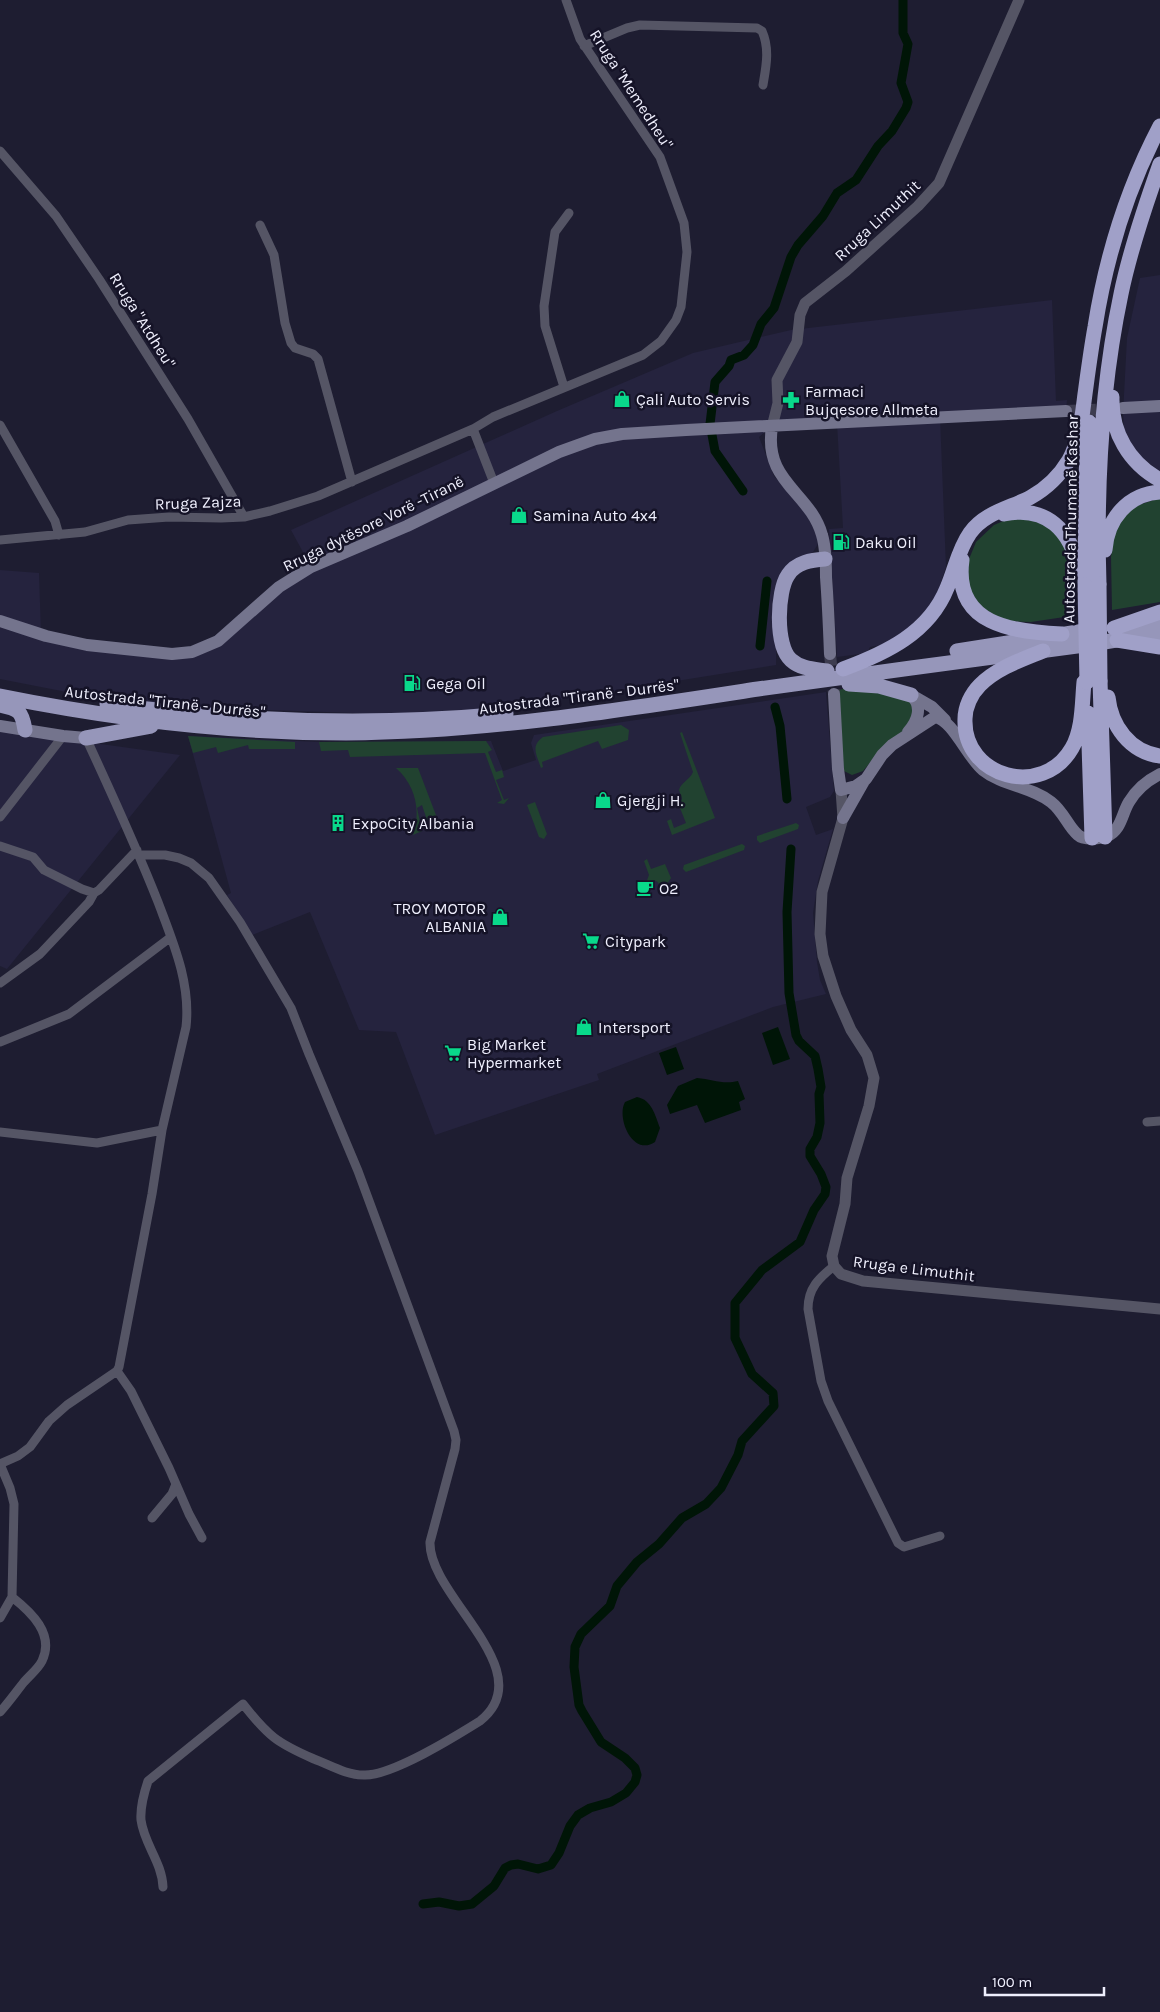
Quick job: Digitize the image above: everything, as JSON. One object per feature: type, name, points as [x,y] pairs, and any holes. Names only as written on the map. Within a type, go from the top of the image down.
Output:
[{"type":"highway","name":"Autostrada Thumanë Kashar","points":[[1094,681],[1092,584],[1104,399],[1119,302],[1121,266],[1141,175],[1160,127]]},
{"type":"highway","name":"Autostrada Thumanë Kashar","points":[[1128,241],[1160,164]]},
{"type":"highway","points":[[843,669],[887,650],[918,630],[942,602],[961,549],[976,526],[990,516],[1040,491],[1050,484],[1064,468],[1075,448],[1081,426],[1090,352],[1128,241],[1160,182]]},
{"type":"highway","points":[[1121,266],[1117,352],[1112,388],[1114,423],[1123,444],[1140,466],[1160,480]]},
{"type":"highway","points":[[1092,584],[1106,544],[1108,531],[1117,515],[1136,498],[1160,492]]},
{"type":"highway","points":[[1062,634],[1018,631],[993,623],[983,617],[969,602],[962,584],[961,572],[964,551],[974,534],[992,519],[1013,512],[1034,514],[1050,520],[1066,534],[1092,584]]},
{"type":"highway","points":[[825,559],[801,564],[787,575],[782,588],[780,631],[784,648],[792,661],[804,667],[827,671]]},
{"type":"highway","points":[[1116,634],[1160,612]]},
{"type":"highway","name":"Autostrada \"Tiranë - Durrës\"","points":[[0,696],[45,705],[172,723],[345,733],[450,729],[549,719],[1043,651],[1160,622]]},
{"type":"highway","name":"Autostrada \"Tiranë - Durrës\"","points":[[0,686],[83,701],[183,713],[279,719],[382,720],[463,717],[520,712],[843,669],[1062,634],[1160,633]]},
{"type":"highway","points":[[1116,634],[1160,647]]},
{"type":"highway","points":[[1043,651],[1009,665],[991,676],[979,686],[968,703],[965,714],[966,736],[976,755],[991,769],[1010,776],[1023,778],[1048,772],[1058,765],[1072,749],[1077,738],[1094,681]]},
{"type":"highway","points":[[1094,681],[1123,736],[1142,752],[1160,756]]},
{"type":"highway","points":[[1094,681],[1099,838]]},
{"type":"highway","points":[[778,686],[868,684],[911,695]]},
{"type":"highway","points":[[0,705],[13,708],[19,712],[23,718],[25,730]]},
{"type":"highway","points":[[86,738],[172,723]]},
{"type":"main road","points":[[1123,408],[1160,406]]},
{"type":"main road","name":"Rruga dytësore Vorë -Tiranë","points":[[0,621],[46,636],[86,645],[172,654],[192,652],[218,641],[267,596],[306,570],[407,526],[559,452],[595,439],[622,434],[686,430],[1066,411]]},
{"type":"main road","points":[[772,426],[771,447],[776,467],[819,526],[824,541],[830,654]]},
{"type":"main road","points":[[834,694],[841,790],[856,786],[866,779]]},
{"type":"main road","points":[[911,695],[932,707],[947,722],[965,750],[982,769],[1000,780],[1043,796],[1062,812],[1078,835],[1083,838],[1099,838],[1114,834],[1130,801],[1136,793],[1160,774]]},
{"type":"main road","points":[[838,769],[844,777],[854,778],[867,772],[892,746],[910,731],[918,713],[916,700],[911,695]]},
{"type":"main road","points":[[901,739],[935,717],[947,722]]},
{"type":"main road","points":[[0,726],[86,738]]},
{"type":"main road","points":[[843,818],[874,765]]},
{"type":"street","name":"Rruga \"Memedheu\"","points":[[564,386],[643,355],[662,341],[676,320],[681,307],[687,252],[680,210],[660,157],[584,46],[566,0]]},
{"type":"street","name":"Rruga Limuthit","points":[[772,426],[778,403],[777,380],[797,342],[802,308],[809,299],[846,271],[918,206],[939,183],[1019,0]]},
{"type":"street","points":[[584,46],[627,28],[640,25],[757,28],[762,31],[767,45],[763,85]]},
{"type":"street","name":"Rruga \"Atdheu\"","points":[[0,151],[56,216],[100,278],[188,419],[244,517]]},
{"type":"street","points":[[564,386],[545,326],[544,306],[555,232],[569,213]]},
{"type":"street","points":[[260,225],[274,255],[284,323],[288,335],[295,348],[313,354],[318,359],[352,482]]},
{"type":"street","name":"Rruga Zajza","points":[[0,540],[85,532],[128,520],[169,517],[244,517],[293,505],[352,482],[473,429],[564,386]]},
{"type":"street","points":[[0,425],[55,521],[59,535]]},
{"type":"street","points":[[473,429],[494,483]]},
{"type":"street","points":[[0,816],[63,736]]},
{"type":"street","points":[[0,1618],[12,1597],[14,1504],[10,1488],[0,1464],[25,1451],[49,1421],[67,1405],[117,1371],[144,1238],[162,1130],[186,1027],[188,1010],[182,971],[171,936],[139,852],[86,738]]},
{"type":"street","name":"Rruga e Limuthit","points":[[841,790],[843,818],[822,892],[820,934],[823,956],[836,996],[851,1030],[867,1055],[874,1078],[869,1106],[847,1178],[843,1214],[832,1256],[834,1266],[841,1274],[863,1281],[1160,1310]]},
{"type":"street","points":[[0,846],[33,857],[44,870],[82,890],[94,893]]},
{"type":"street","points":[[0,983],[45,949],[94,893],[139,852],[179,858],[191,863],[209,878],[240,922],[291,1008],[308,1054],[358,1171],[456,1440],[430,1542],[430,1550],[442,1580],[484,1642],[496,1671],[499,1685],[497,1703],[491,1712],[480,1721],[402,1764],[378,1773],[366,1775],[353,1774],[338,1769],[287,1747],[261,1728],[243,1704],[148,1781],[144,1793],[141,1819],[144,1831],[160,1867],[163,1887]]},
{"type":"street","points":[[0,1042],[69,1014],[171,936]]},
{"type":"street","points":[[1147,1122],[1160,1121]]},
{"type":"street","points":[[0,1132],[96,1144],[162,1130]]},
{"type":"street","points":[[834,1266],[814,1284],[808,1299],[808,1309],[821,1381],[828,1402],[898,1543],[904,1547],[940,1536]]},
{"type":"street","points":[[117,1371],[130,1391],[202,1538]]},
{"type":"street","points":[[152,1518],[172,1494],[176,1484]]},
{"type":"street","points":[[0,1712],[37,1668],[44,1654],[43,1631],[38,1621],[32,1613],[12,1597]]},
{"type":"shaded area","points":[[1160,275],[1160,471],[1143,459],[1131,443],[1124,430],[1123,414],[1127,338],[1140,278]]},
{"type":"shaded area","points":[[1052,300],[1056,401],[1067,400],[1066,411],[940,417],[946,567],[937,594],[922,617],[887,644],[870,647],[867,653],[837,657],[829,529],[843,528],[837,423],[772,426],[759,437],[774,476],[807,514],[817,531],[818,544],[813,552],[794,563],[776,624],[776,665],[520,706],[412,715],[186,707],[82,695],[0,679],[0,570],[39,573],[41,634],[192,652],[311,567],[291,530],[557,411],[693,353],[791,330]]},
{"type":"shaded area","name":"Citypark","points":[[826,692],[834,791],[830,797],[806,807],[816,835],[833,829],[818,881],[813,913],[817,962],[820,980],[826,994],[773,1007],[597,1074],[599,1080],[435,1135],[396,1032],[359,1030],[310,912],[252,935],[227,895],[231,893],[188,736],[319,742],[491,741],[503,771],[536,760],[531,743],[534,735]]},
{"type":"shaded area","points":[[0,730],[180,755],[7,969],[0,966]]},
{"type":"shaded area","points":[[778,1027],[790,1059],[773,1065],[762,1033]]},
{"type":"shaded area","points":[[676,1047],[684,1069],[667,1075],[659,1053]]},
{"type":"shaded area","points":[[697,1078],[722,1082],[738,1081],[745,1099],[739,1102],[741,1110],[705,1123],[697,1105],[670,1114],[667,1105],[678,1086]]},
{"type":"shaded area","points":[[637,1097],[650,1105],[660,1128],[655,1142],[647,1145],[633,1140],[628,1134],[623,1117],[625,1102]]},
{"type":"green space","points":[[1160,498],[1160,602],[1112,610],[1111,557],[1115,530],[1130,508]]},
{"type":"green space","points":[[1020,517],[1042,524],[1053,531],[1061,540],[1066,551],[1071,577],[1071,616],[1031,622],[1004,621],[980,606],[969,588],[967,564],[976,542],[994,525],[1008,519]]},
{"type":"green space","points":[[848,688],[897,696],[914,704],[909,727],[873,759],[863,771],[852,775],[844,771],[843,767],[838,690]]},
{"type":"green space","points":[[621,725],[629,730],[628,740],[602,749],[598,741],[542,762],[543,767],[541,768],[536,755],[536,748],[539,740],[543,737]]},
{"type":"green space","points":[[682,732],[715,818],[672,835],[667,821],[671,819],[674,828],[686,823],[678,803],[682,799],[679,790],[693,772],[680,733]]},
{"type":"green space","points":[[188,736],[295,742],[295,749],[249,749],[248,745],[218,753],[216,747],[193,753]]},
{"type":"green space","points":[[486,741],[492,750],[488,752],[496,772],[502,770],[504,777],[496,780],[504,800],[509,798],[504,804],[497,803],[502,800],[485,753],[350,757],[348,750],[321,751],[319,742]]},
{"type":"green space","points":[[396,768],[418,768],[439,823],[436,829],[431,829],[429,826],[422,805],[417,808],[422,831],[413,835],[417,817],[415,799],[408,783]]},
{"type":"green space","points":[[535,802],[547,834],[544,839],[539,837],[527,805]]},
{"type":"green space","points":[[796,823],[799,825],[798,829],[760,843],[757,840],[757,836]]},
{"type":"green space","points":[[742,844],[745,846],[744,850],[686,872],[683,869],[684,865]]},
{"type":"green space","points":[[647,859],[651,869],[665,864],[671,878],[663,890],[659,890],[659,884],[656,881],[646,883],[649,875],[644,861]]},
{"type":"waterway","points":[[743,491],[715,451],[710,424],[715,382],[729,366],[731,360],[744,355],[753,345],[761,324],[774,308],[791,257],[798,245],[823,216],[837,193],[856,180],[878,146],[892,131],[906,108],[908,102],[901,83],[908,44],[903,33],[903,0]]},
{"type":"waterway","points":[[760,646],[767,581]]},
{"type":"waterway","points":[[775,707],[780,726],[787,799]]},
{"type":"waterway","points":[[423,1904],[439,1902],[459,1906],[472,1904],[494,1886],[505,1868],[511,1865],[518,1864],[538,1869],[551,1865],[559,1853],[570,1826],[578,1815],[590,1808],[611,1802],[626,1793],[635,1782],[637,1775],[635,1768],[625,1758],[601,1742],[579,1705],[574,1667],[575,1647],[581,1634],[610,1606],[617,1586],[637,1562],[659,1544],[682,1518],[706,1504],[721,1488],[738,1455],[742,1441],[774,1406],[773,1393],[752,1374],[735,1338],[735,1303],[762,1270],[800,1242],[814,1210],[825,1194],[826,1187],[821,1174],[810,1156],[810,1149],[817,1137],[820,1123],[819,1094],[821,1087],[818,1069],[815,1056],[799,1041],[796,1035],[789,993],[787,912],[791,849]]},
{"type":"tunnel","points":[[1066,411],[1113,409]]},
{"type":"tunnel","points":[[830,654],[834,694]]},
{"type":"place","name":"Çali Auto Servis","points":[[622,399]]},
{"type":"place","name":"Farmaci Bujqesore Allmeta","points":[[791,400]]},
{"type":"place","name":"Samina Auto 4x4","points":[[519,515]]},
{"type":"place","name":"Daku Oil","points":[[841,542]]},
{"type":"place","name":"Gega Oil","points":[[412,683]]},
{"type":"place","name":"Gjergji H.","points":[[603,800]]},
{"type":"place","name":"ExpoCity Albania","points":[[338,823]]},
{"type":"place","name":"O2","points":[[645,888]]},
{"type":"place","name":"TROY MOTOR ALBANIA","points":[[500,917]]},
{"type":"place","name":"Citypark","points":[[591,941]]},
{"type":"place","name":"Intersport","points":[[584,1027]]},
{"type":"place","name":"Big Market Hypermarket","points":[[453,1053]]}]
